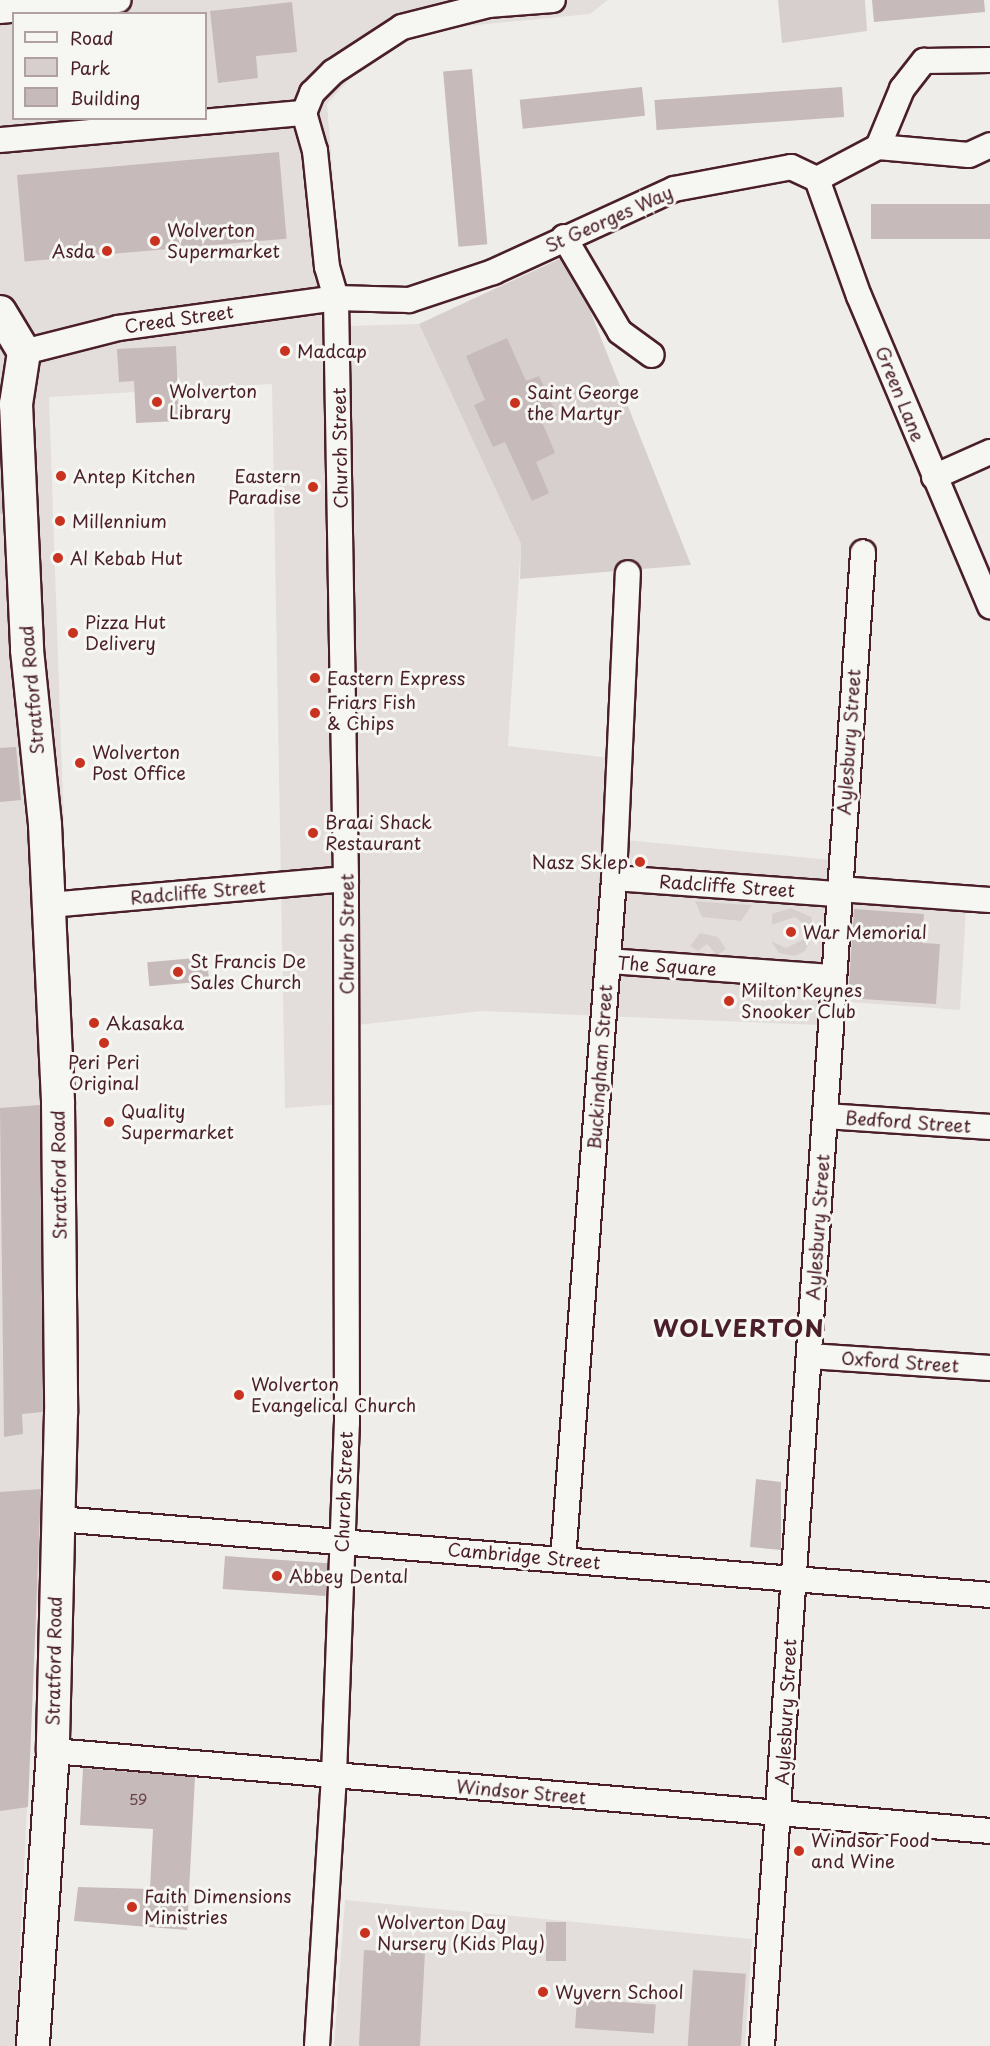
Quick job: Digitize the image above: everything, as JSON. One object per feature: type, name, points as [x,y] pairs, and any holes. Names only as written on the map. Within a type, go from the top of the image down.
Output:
[{"type":"street","points":[[0,11],[118,0]]},
{"type":"street","points":[[0,140],[304,113],[312,93],[333,72],[402,27],[488,5],[553,0]]},
{"type":"street","points":[[878,147],[902,89],[924,61],[990,60]]},
{"type":"street","name":"Church Street","points":[[304,113],[315,151],[327,267],[336,298],[346,879],[343,1541],[334,1775],[317,2046]]},
{"type":"street","points":[[818,179],[878,147],[969,154],[990,145]]},
{"type":"street","name":"St Georges Way","points":[[336,298],[409,300],[493,272],[643,201],[704,181],[791,167],[818,179]]},
{"type":"street","name":"Green Lane","points":[[818,179],[934,477],[990,606]]},
{"type":"street","points":[[564,237],[620,332],[652,355]]},
{"type":"street","name":"Creed Street","points":[[24,352],[118,328],[336,298]]},
{"type":"street","points":[[0,312],[24,352]]},
{"type":"street","name":"Stratford Road","points":[[24,352],[8,404],[50,904],[58,1104],[58,1518],[53,1751],[33,2046]]},
{"type":"street","points":[[934,477],[990,452]]},
{"type":"street","name":"Aylesbury Street","points":[[762,2046],[863,552]]},
{"type":"street","name":"Buckingham Street","points":[[563,1560],[614,879],[628,573]]},
{"type":"street","name":"Radcliffe Street","points":[[50,904],[346,879]]},
{"type":"street","name":"Radcliffe Street","points":[[614,879],[990,900]]},
{"type":"street","name":"The Square","points":[[608,962],[834,977]]},
{"type":"street","name":"Bedford Street","points":[[825,1116],[990,1127]]},
{"type":"street","name":"Oxford Street","points":[[810,1356],[990,1368]]},
{"type":"street","name":"Cambridge Street","points":[[58,1518],[990,1595]]},
{"type":"street","name":"Windsor Street","points":[[53,1751],[779,1815],[990,1831]]},
{"type":"shaded area","points":[[0,0],[608,0],[590,14],[424,30],[365,62],[327,104],[345,326],[419,324],[521,544],[508,746],[627,760],[626,840],[831,860],[830,882],[967,892],[960,1010],[821,1000],[819,1025],[482,1011],[340,1027],[341,1104],[285,1108],[272,384],[49,397],[65,859],[33,862],[48,1119],[47,1412],[15,2046],[0,2046]]},
{"type":"shaded area","name":"Wyvern School","points":[[345,1900],[752,1939],[745,2046],[334,2046]]},
{"type":"green space","points":[[778,0],[865,0],[867,31],[782,43]]},
{"type":"green space","points":[[568,255],[691,565],[520,579],[521,544],[419,324]]},
{"type":"green space","points":[[0,444],[6,454],[10,513],[0,514]]},
{"type":"green space","points":[[695,901],[752,905],[741,921],[702,917]]},
{"type":"green space","points":[[791,908],[811,917],[815,932],[805,951],[795,956],[779,953],[771,941],[786,948],[804,939],[806,926],[795,917],[772,925],[772,914]]},
{"type":"green space","points":[[700,933],[718,937],[726,949],[717,955],[707,944],[698,951],[690,946]]},
{"type":"building","points":[[872,0],[984,0],[985,12],[874,22]]},
{"type":"building","points":[[292,2],[297,52],[256,56],[258,78],[218,83],[210,11]]},
{"type":"building","points":[[472,69],[487,244],[458,247],[443,72]]},
{"type":"building","points":[[642,87],[645,116],[523,129],[520,100]]},
{"type":"building","points":[[842,87],[844,117],[657,130],[654,100]]},
{"type":"building","points":[[279,152],[287,239],[25,262],[17,175]]},
{"type":"building","points":[[871,204],[990,204],[990,239],[871,239]]},
{"type":"building","name":"Saint George the Martyr","points":[[507,338],[526,381],[539,376],[557,415],[542,422],[555,453],[536,462],[549,493],[532,501],[505,442],[493,447],[474,405],[485,400],[466,356]]},
{"type":"building","name":"Wolverton Library","points":[[176,346],[179,421],[136,423],[134,381],[119,382],[117,349]]},
{"type":"building","points":[[16,747],[21,800],[0,802],[0,748]]},
{"type":"building","points":[[854,909],[924,914],[922,943],[940,944],[936,1004],[848,998]]},
{"type":"building","name":"St Francis De Sales Church","points":[[207,957],[209,981],[149,986],[147,962]]},
{"type":"building","points":[[40,1105],[43,1412],[22,1414],[23,1434],[4,1437],[0,1108]]},
{"type":"building","points":[[756,1479],[781,1482],[781,1550],[750,1547]]},
{"type":"building","points":[[41,1489],[28,1807],[0,1811],[0,1492]]},
{"type":"building","name":"Abbey Dental","points":[[225,1556],[328,1563],[325,1596],[223,1589]]},
{"type":"building","points":[[83,1768],[195,1777],[187,1930],[74,1921],[78,1887],[150,1889],[153,1829],[80,1825]]},
{"type":"building","points":[[546,1922],[566,1922],[566,1961],[546,1961]]},
{"type":"building","points":[[364,1950],[425,1953],[420,2046],[359,2046]]},
{"type":"building","points":[[693,1970],[746,1974],[741,2046],[688,2046]]},
{"type":"building","points":[[577,1999],[656,2005],[654,2033],[575,2028]]},
{"type":"place","name":"Wolverton Supermarket","points":[[155,241]]},
{"type":"place","name":"Asda","points":[[107,251]]},
{"type":"place","name":"Madcap","points":[[285,351]]},
{"type":"place","name":"Wolverton Library","points":[[157,402]]},
{"type":"place","name":"Saint George the Martyr","points":[[515,403]]},
{"type":"place","name":"Antep Kitchen","points":[[61,476]]},
{"type":"place","name":"Eastern Paradise","points":[[313,487]]},
{"type":"place","name":"Millennium","points":[[60,521]]},
{"type":"place","name":"Al Kebab Hut","points":[[58,558]]},
{"type":"place","name":"Pizza Hut Delivery","points":[[73,633]]},
{"type":"place","name":"Eastern Express","points":[[315,678]]},
{"type":"place","name":"Friars Fish & Chips","points":[[315,713]]},
{"type":"place","name":"Wolverton Post Office","points":[[80,763]]},
{"type":"place","name":"Braai Shack Restaurant","points":[[313,833]]},
{"type":"place","name":"Nasz Sklep","points":[[640,862]]},
{"type":"place","name":"War Memorial","points":[[791,932]]},
{"type":"place","name":"St Francis De Sales Church","points":[[178,972]]},
{"type":"place","name":"Milton Keynes Snooker Club","points":[[729,1001]]},
{"type":"place","name":"Akasaka","points":[[94,1023]]},
{"type":"place","name":"Peri Peri Original","points":[[104,1043]]},
{"type":"place","name":"Quality Supermarket","points":[[109,1122]]},
{"type":"place","name":"Wolverton Evangelical Church","points":[[239,1395]]},
{"type":"place","name":"Abbey Dental","points":[[277,1576]]},
{"type":"place","name":"Windsor Food and Wine","points":[[799,1851]]},
{"type":"place","name":"Faith Dimensions Ministries","points":[[132,1907]]},
{"type":"place","name":"Wolverton Day Nursery (Kids Play)","points":[[365,1933]]},
{"type":"place","name":"Wyvern School","points":[[543,1992]]},
{"type":"district","name":"WOLVERTON","points":[[739,1328]]}]
